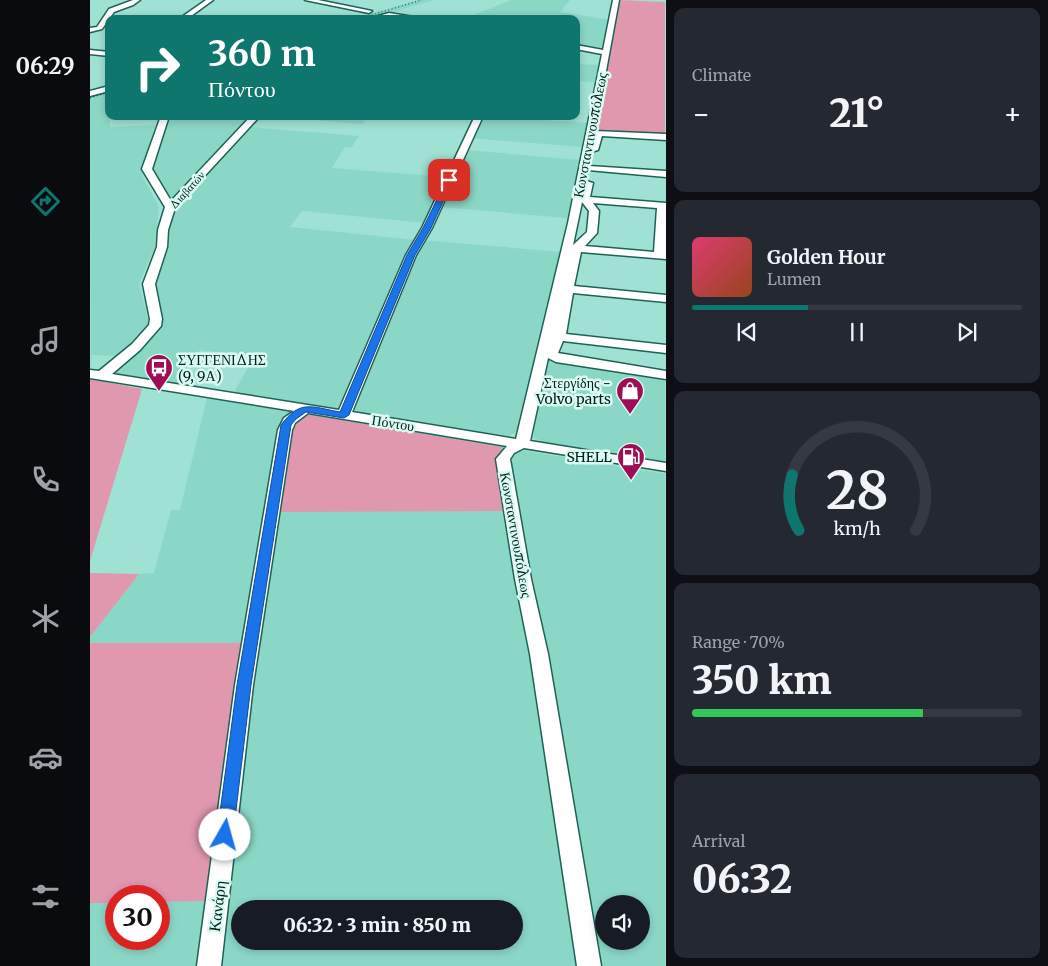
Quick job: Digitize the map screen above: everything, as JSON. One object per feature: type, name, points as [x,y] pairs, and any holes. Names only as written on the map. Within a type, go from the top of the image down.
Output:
[{"type":"street","points":[[106,15],[109,10],[137,0]]},
{"type":"street","points":[[188,15],[210,0]]},
{"type":"street","points":[[308,0],[369,11],[361,15]]},
{"type":"street","name":"Κωνσταντινουπόλεως","points":[[589,966],[541,664],[523,579],[503,459],[509,450],[522,444],[573,224],[616,0]]},
{"type":"street","points":[[90,30],[100,28],[105,16]]},
{"type":"street","points":[[580,48],[607,53]]},
{"type":"street","points":[[90,52],[105,54]]},
{"type":"street","points":[[90,94],[105,89]]},
{"type":"street","points":[[164,120],[147,169],[170,207]]},
{"type":"street","name":"Διαβατών","points":[[96,375],[136,347],[155,326],[156,319],[148,284],[162,247],[163,230],[170,207],[252,120]]},
{"type":"street","points":[[344,415],[411,255],[427,228],[477,120]]},
{"type":"street","points":[[666,137],[597,133],[585,199],[594,211],[592,233],[589,238],[576,248],[559,337],[551,354],[556,358],[666,375]]},
{"type":"street","points":[[596,141],[666,146]]},
{"type":"street","points":[[590,168],[666,174]]},
{"type":"street","points":[[576,248],[662,256],[664,206],[585,199]]},
{"type":"street","points":[[573,224],[593,225]]},
{"type":"street","points":[[568,289],[666,299]]},
{"type":"street","points":[[559,337],[666,349]]},
{"type":"street","name":"Πόντου","points":[[96,375],[666,467]]},
{"type":"street","name":"Κανάρη","points":[[209,966],[244,685],[285,430],[288,421],[305,409]]},
{"type":"shaded area","points":[[417,0],[434,0],[383,15],[366,15]]},
{"type":"shaded area","points":[[511,0],[570,0],[560,12],[579,15],[473,15]]},
{"type":"shaded area","points":[[618,0],[665,2],[665,136],[596,130]]},
{"type":"shaded area","points":[[580,15],[611,20],[600,52],[580,49]]},
{"type":"shaded area","points":[[580,64],[598,65],[594,82],[580,81]]},
{"type":"shaded area","points":[[105,90],[105,120],[110,120],[110,127],[155,125],[142,175],[159,207],[155,246],[139,284],[149,323],[147,328],[117,356],[92,355],[91,369],[90,94]]},
{"type":"shaded area","points":[[167,120],[249,120],[171,199],[166,197],[151,173]]},
{"type":"shaded area","points":[[314,120],[365,120],[362,124]]},
{"type":"shaded area","points":[[478,120],[547,120],[588,123],[582,147],[470,138]]},
{"type":"shaded area","points":[[249,127],[359,136],[351,148],[345,147],[332,168],[447,177],[426,223],[302,211],[290,227],[416,240],[396,276],[341,410],[233,394],[254,357],[200,350],[175,385],[117,377],[115,374],[116,368],[156,327],[151,290],[171,208]]},
{"type":"shaded area","points":[[466,150],[580,160],[567,218],[440,207]]},
{"type":"shaded area","points":[[423,240],[560,252],[518,431],[507,437],[356,413],[350,407],[386,319]]},
{"type":"shaded area","points":[[548,359],[665,379],[665,464],[546,443],[534,438],[534,426]]},
{"type":"shaded area","points":[[90,379],[142,389],[90,561]]},
{"type":"shaded area","points":[[207,398],[305,414],[497,461],[502,447],[665,474],[665,966],[90,966],[90,903],[105,903],[105,950],[170,950],[170,902],[211,901],[245,643],[90,643],[90,637],[139,574],[154,573],[171,510],[180,510]]},
{"type":"shaded area","points":[[305,414],[502,447],[498,461],[505,511],[278,512],[291,431]]},
{"type":"shaded area","points":[[90,573],[139,574],[90,637]]},
{"type":"shaded area","points":[[90,643],[246,643],[211,901],[170,902],[170,885],[105,885],[105,903],[90,903]]},
{"type":"railway","points":[[371,15],[422,0]]},
{"type":"railway","points":[[90,98],[105,93]]},
{"type":"place","name":"ΣΥΓΓΕΝΙΔΗΣ (9, 9Α)","points":[[159,392]]},
{"type":"place","name":"Στεργίδης - Volvo parts","points":[[630,415]]},
{"type":"place","name":"SHELL","points":[[631,481]]},
{"type":"route","points":[[225,835],[244,685],[286,425],[297,413],[305,409],[344,415],[375,337],[411,255],[427,228],[449,180]]}]
